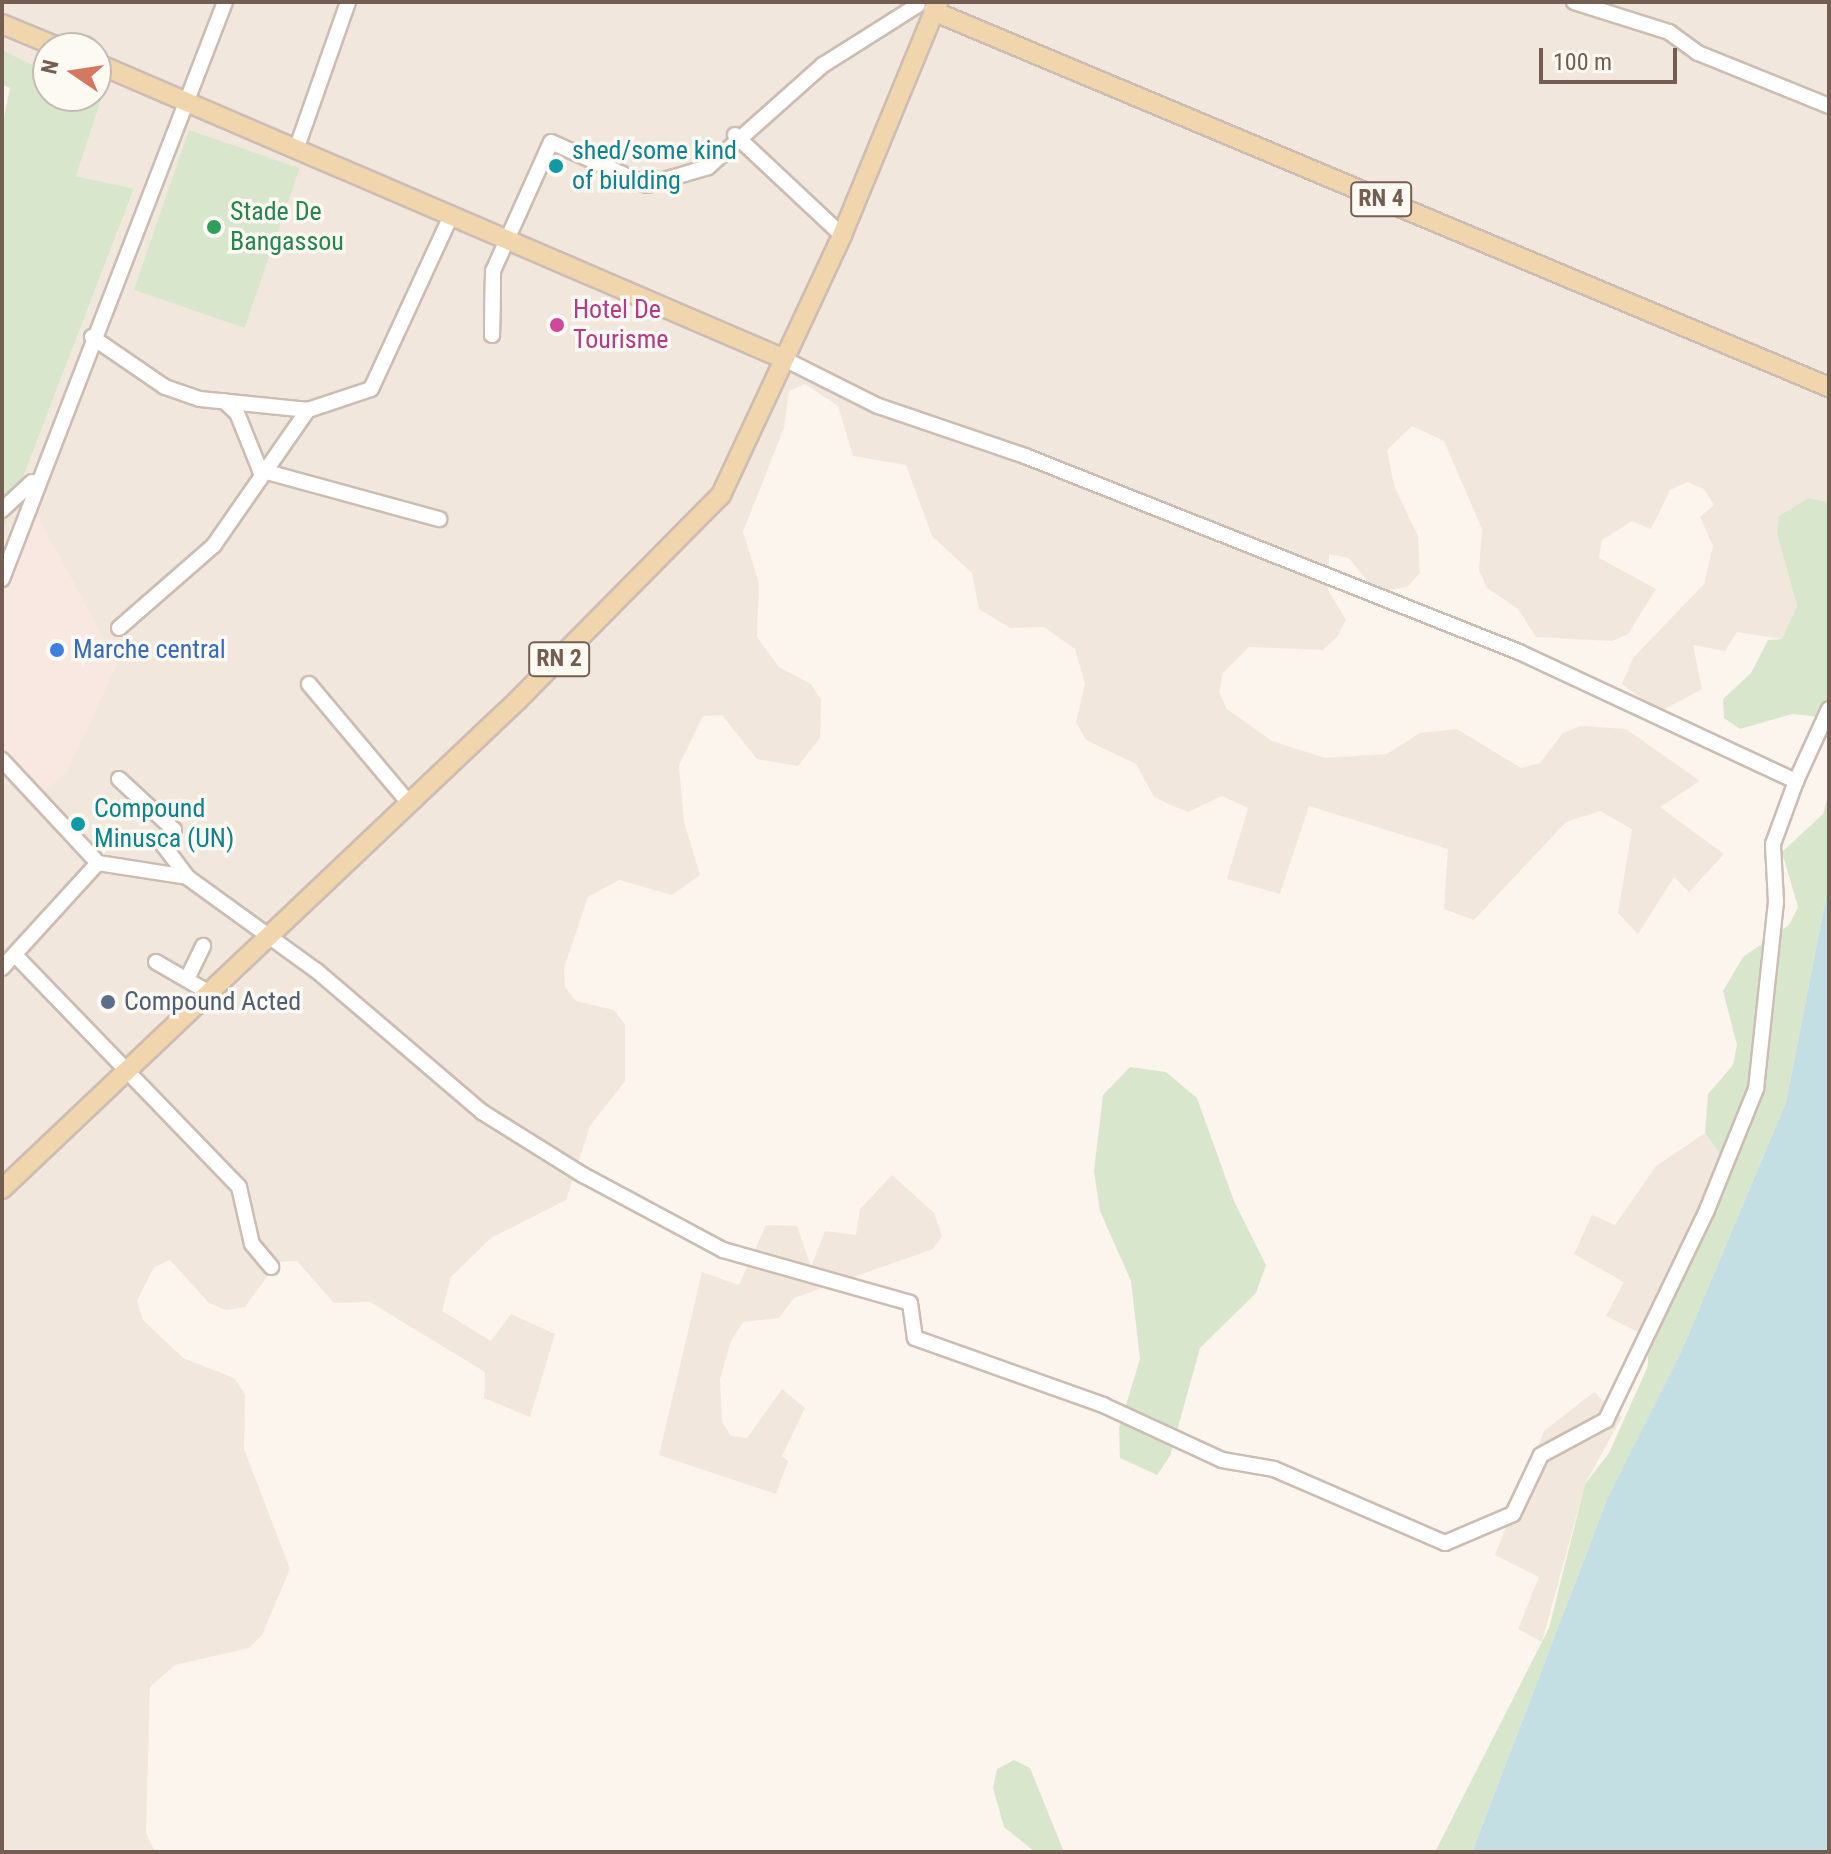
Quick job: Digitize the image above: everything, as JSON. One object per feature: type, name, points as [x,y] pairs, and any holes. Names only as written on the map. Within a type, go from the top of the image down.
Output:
[{"type":"main road","name":"RN 2","points":[[2,1189],[267,933],[408,802],[721,495],[782,358],[842,235],[925,5]]},
{"type":"main road","name":"RN 4","points":[[925,5],[1829,387]]},
{"type":"main road","points":[[2,24],[32,36]]},
{"type":"main road","points":[[112,70],[297,147],[506,243],[782,358]]},
{"type":"street","points":[[2,579],[38,471],[225,2]]},
{"type":"street","points":[[297,147],[348,2]]},
{"type":"street","points":[[1574,2],[1669,32],[1698,53],[1829,106]]},
{"type":"street","points":[[493,274],[492,335],[493,271],[551,142],[647,185],[708,167],[735,135],[823,65],[925,5]]},
{"type":"street","points":[[735,135],[842,235]]},
{"type":"street","points":[[92,337],[165,387],[224,401],[308,410],[371,389],[451,216]]},
{"type":"street","points":[[782,358],[878,406],[1025,456],[1519,652],[1796,781]]},
{"type":"street","points":[[224,401],[237,413],[260,470]]},
{"type":"street","points":[[119,628],[214,545],[260,470],[308,410]]},
{"type":"street","points":[[260,470],[439,519]]},
{"type":"street","points":[[2,510],[38,471]]},
{"type":"street","points":[[309,684],[408,802]]},
{"type":"street","points":[[119,779],[174,830],[164,846],[187,877],[267,933],[482,1112],[723,1250],[910,1303],[915,1338],[1103,1405],[1222,1460],[1274,1469],[1445,1543],[1513,1514],[1541,1455],[1606,1420],[1707,1210],[1756,1089],[1776,902],[1773,844],[1796,781],[1829,709]]},
{"type":"street","points":[[2,760],[98,863],[187,877]]},
{"type":"street","points":[[2,968],[98,863]]},
{"type":"street","points":[[187,979],[203,946]]},
{"type":"street","points":[[16,956],[122,1074],[239,1187],[252,1244],[271,1267]]},
{"type":"street","points":[[156,962],[208,992]]},
{"type":"shaded area","points":[[2,2],[1829,2],[1829,502],[1809,498],[1777,534],[1797,606],[1782,639],[1737,632],[1725,651],[1693,645],[1702,689],[1659,712],[1622,684],[1633,658],[1704,584],[1713,546],[1700,517],[1714,505],[1704,489],[1687,482],[1670,490],[1651,529],[1632,521],[1602,540],[1599,558],[1656,589],[1628,634],[1612,641],[1536,637],[1518,609],[1487,588],[1479,570],[1482,529],[1444,441],[1412,426],[1387,450],[1394,486],[1418,536],[1420,573],[1407,587],[1388,590],[1371,586],[1349,558],[1329,554],[1328,590],[1346,620],[1337,637],[1323,650],[1249,647],[1223,673],[1219,692],[1227,709],[1272,741],[1325,758],[1387,754],[1420,733],[1457,729],[1521,768],[1540,763],[1563,733],[1581,726],[1626,729],[1700,781],[1660,807],[1724,854],[1689,892],[1674,877],[1638,934],[1618,913],[1632,829],[1600,811],[1566,822],[1474,920],[1444,909],[1448,849],[1309,806],[1280,894],[1227,879],[1248,808],[1222,796],[1188,812],[1171,805],[1154,797],[1136,764],[1086,740],[1076,722],[1085,684],[1075,649],[1044,627],[1010,628],[979,609],[972,573],[932,536],[906,465],[853,456],[838,406],[805,384],[789,391],[784,428],[743,532],[759,583],[757,637],[779,667],[811,684],[821,700],[820,738],[798,766],[757,759],[722,715],[703,716],[679,765],[684,822],[700,875],[672,895],[619,880],[588,897],[564,968],[565,987],[576,1001],[614,1010],[625,1025],[625,1081],[590,1126],[566,1200],[491,1238],[451,1277],[442,1311],[491,1341],[511,1314],[555,1334],[530,1417],[484,1398],[485,1372],[370,1302],[334,1303],[297,1261],[278,1262],[245,1307],[226,1310],[209,1303],[170,1260],[154,1267],[137,1301],[143,1320],[183,1358],[234,1378],[245,1394],[244,1449],[290,1569],[262,1635],[249,1648],[175,1665],[150,1687],[146,1833],[155,1852],[2,1852],[2,532],[134,190],[76,176],[98,112],[112,112],[112,32],[32,32],[32,64],[2,50]]},
{"type":"shaded area","name":"Marche central","points":[[39,518],[117,664],[67,772],[44,792],[2,746],[2,587],[27,522]]},
{"type":"shaded area","points":[[1705,1133],[1723,1158],[1725,1196],[1642,1334],[1606,1316],[1624,1282],[1574,1254],[1592,1215],[1615,1225],[1656,1166]]},
{"type":"shaded area","points":[[892,1175],[934,1213],[942,1236],[933,1249],[794,1298],[779,1318],[743,1322],[731,1341],[720,1379],[722,1422],[731,1436],[747,1438],[782,1389],[805,1408],[782,1456],[788,1461],[776,1494],[659,1455],[702,1272],[739,1285],[766,1225],[797,1226],[811,1267],[825,1231],[856,1235],[860,1209]]},
{"type":"shaded area","points":[[1594,1392],[1622,1417],[1585,1484],[1542,1642],[1518,1629],[1539,1577],[1495,1555],[1544,1431]]},
{"type":"green space","points":[[2,50],[32,64],[32,112],[97,112],[76,176],[134,189],[2,532],[2,127],[10,88],[2,85]]},
{"type":"green space","name":"Stade De Bangassou","points":[[189,130],[300,168],[245,328],[134,290]]},
{"type":"green space","points":[[1809,498],[1829,502],[1829,718],[1792,714],[1740,729],[1724,718],[1723,699],[1751,673],[1768,640],[1782,639],[1797,606],[1777,534],[1779,516]]},
{"type":"green space","points":[[1829,793],[1829,881],[1786,1102],[1681,1352],[1608,1497],[1472,1852],[1435,1852],[1549,1628],[1585,1484],[1609,1453],[1648,1366],[1648,1347],[1690,1244],[1724,1196],[1723,1158],[1705,1133],[1708,1094],[1733,1065],[1737,1045],[1723,991],[1743,957],[1789,925],[1798,907],[1782,852],[1823,814]]},
{"type":"green space","points":[[1130,1067],[1166,1072],[1197,1098],[1234,1201],[1266,1265],[1256,1293],[1200,1348],[1170,1456],[1157,1475],[1120,1458],[1119,1428],[1140,1359],[1131,1281],[1100,1211],[1094,1171],[1103,1095]]},
{"type":"green space","points":[[1014,1760],[1030,1768],[1064,1852],[1035,1852],[1004,1827],[993,1788],[997,1769]]},
{"type":"water","points":[[1829,881],[1829,1852],[1472,1852],[1608,1497],[1681,1352],[1786,1102]]},
{"type":"place","name":"shed/some kind of biulding","points":[[556,166]]},
{"type":"place","name":"Stade De Bangassou","points":[[214,227]]},
{"type":"place","name":"Hotel De Tourisme","points":[[557,325]]},
{"type":"place","name":"Marche central","points":[[57,650]]},
{"type":"place","name":"Compound Minusca (UN)","points":[[78,824]]},
{"type":"place","name":"Compound Acted","points":[[108,1002]]}]
